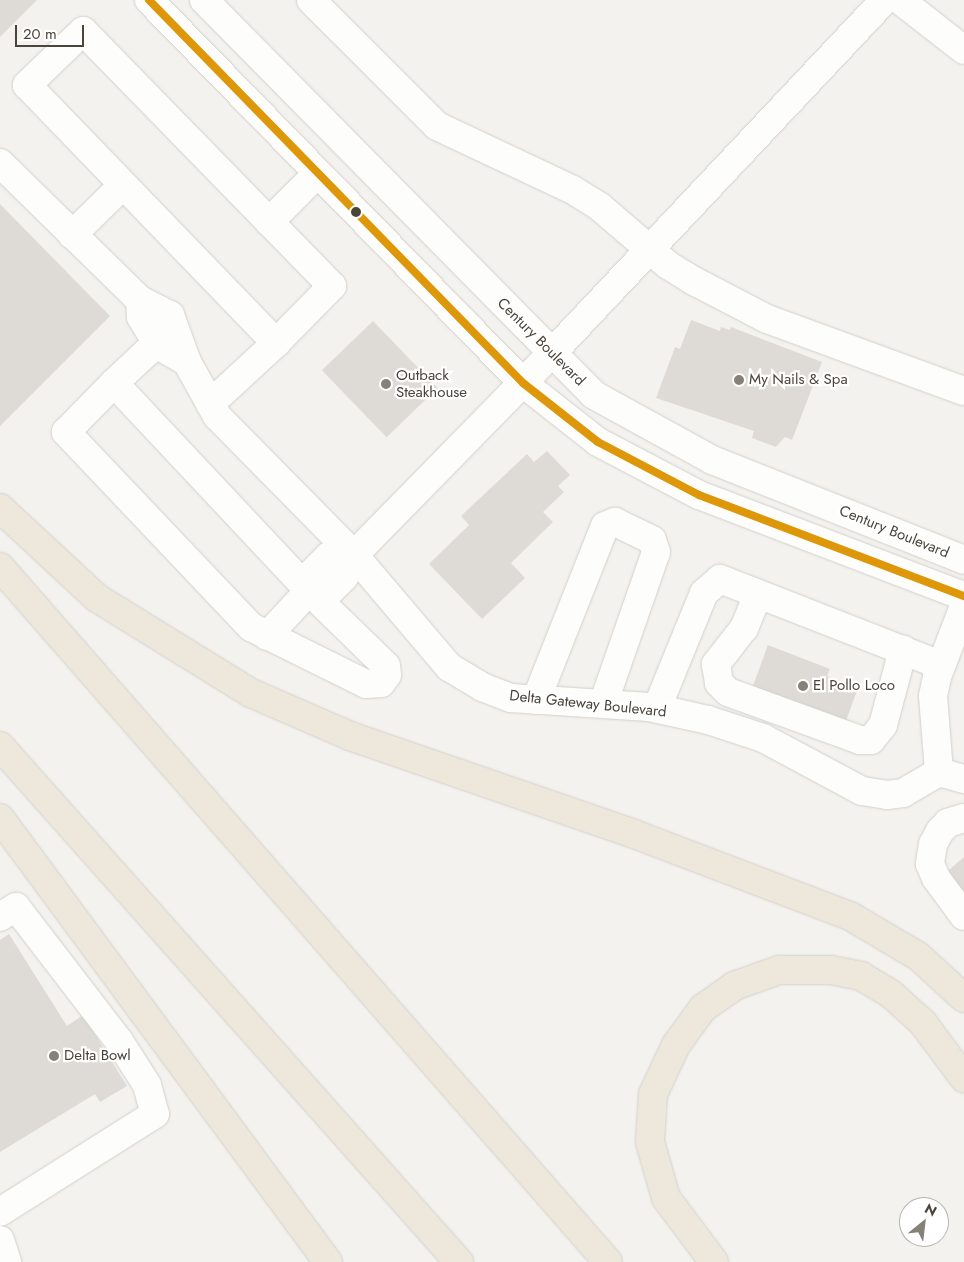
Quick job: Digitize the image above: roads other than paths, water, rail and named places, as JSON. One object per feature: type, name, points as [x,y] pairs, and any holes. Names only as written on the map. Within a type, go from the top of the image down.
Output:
[{"type":"highway","points":[[0,508],[97,598],[251,692],[350,736],[634,834],[850,916],[918,956],[964,998]]},
{"type":"highway","points":[[0,567],[608,1262]]},
{"type":"highway","points":[[0,746],[459,1262]]},
{"type":"highway","points":[[0,818],[328,1262]]},
{"type":"highway","points":[[714,1262],[666,1198],[650,1142],[653,1094],[676,1045],[703,1008],[734,986],[779,970],[831,970],[861,976],[892,994],[922,1023],[964,1078]]},
{"type":"street","points":[[149,0],[523,383],[598,442],[699,495],[964,596]]},
{"type":"street","name":"Century Boulevard","points":[[204,0],[551,354],[594,395],[712,460],[964,560]]},
{"type":"street","points":[[311,0],[437,126],[573,190],[600,207],[650,250],[694,281],[767,319],[964,391]]},
{"type":"street","points":[[267,636],[309,591],[310,576],[329,556],[354,555],[551,354],[885,0]]},
{"type":"street","points":[[900,0],[964,50]]},
{"type":"street","points":[[210,404],[276,343],[332,286],[83,31],[27,85],[276,343]]},
{"type":"street","name":"Delta Gateway Boulevard","points":[[0,163],[140,300],[170,315],[168,338],[188,362],[210,404],[354,555],[450,667],[482,687],[511,698],[657,708],[708,720],[763,738],[862,791],[887,796],[903,793],[952,776]]},
{"type":"street","points":[[269,222],[318,173]]},
{"type":"street","points":[[72,235],[124,185]]},
{"type":"street","points":[[114,383],[309,591],[386,666],[387,675],[380,683],[366,684],[251,627],[66,432],[114,383],[168,338]]},
{"type":"street","points":[[536,700],[605,526],[615,522],[652,540],[656,552],[603,704]]},
{"type":"street","points":[[657,708],[710,584],[720,579],[941,665]]},
{"type":"street","points":[[758,594],[744,628],[716,664],[718,683],[728,692],[860,740],[871,740],[884,725],[903,650]]},
{"type":"street","points":[[952,776],[932,715],[941,665],[964,606]]},
{"type":"street","points":[[964,818],[948,823],[940,831],[933,844],[930,864],[936,878],[964,916]]},
{"type":"street","points":[[0,917],[16,907],[119,1041],[147,1085],[155,1114],[0,1212]]},
{"type":"street","points":[[0,1240],[7,1262]]},
{"type":"place","name":"My Nails & Spa","points":[[739,380]]},
{"type":"place","name":"Outback Steakhouse","points":[[386,384]]},
{"type":"place","name":"El Pollo Loco","points":[[803,686]]},
{"type":"place","name":"Delta Bowl","points":[[54,1056]]}]
